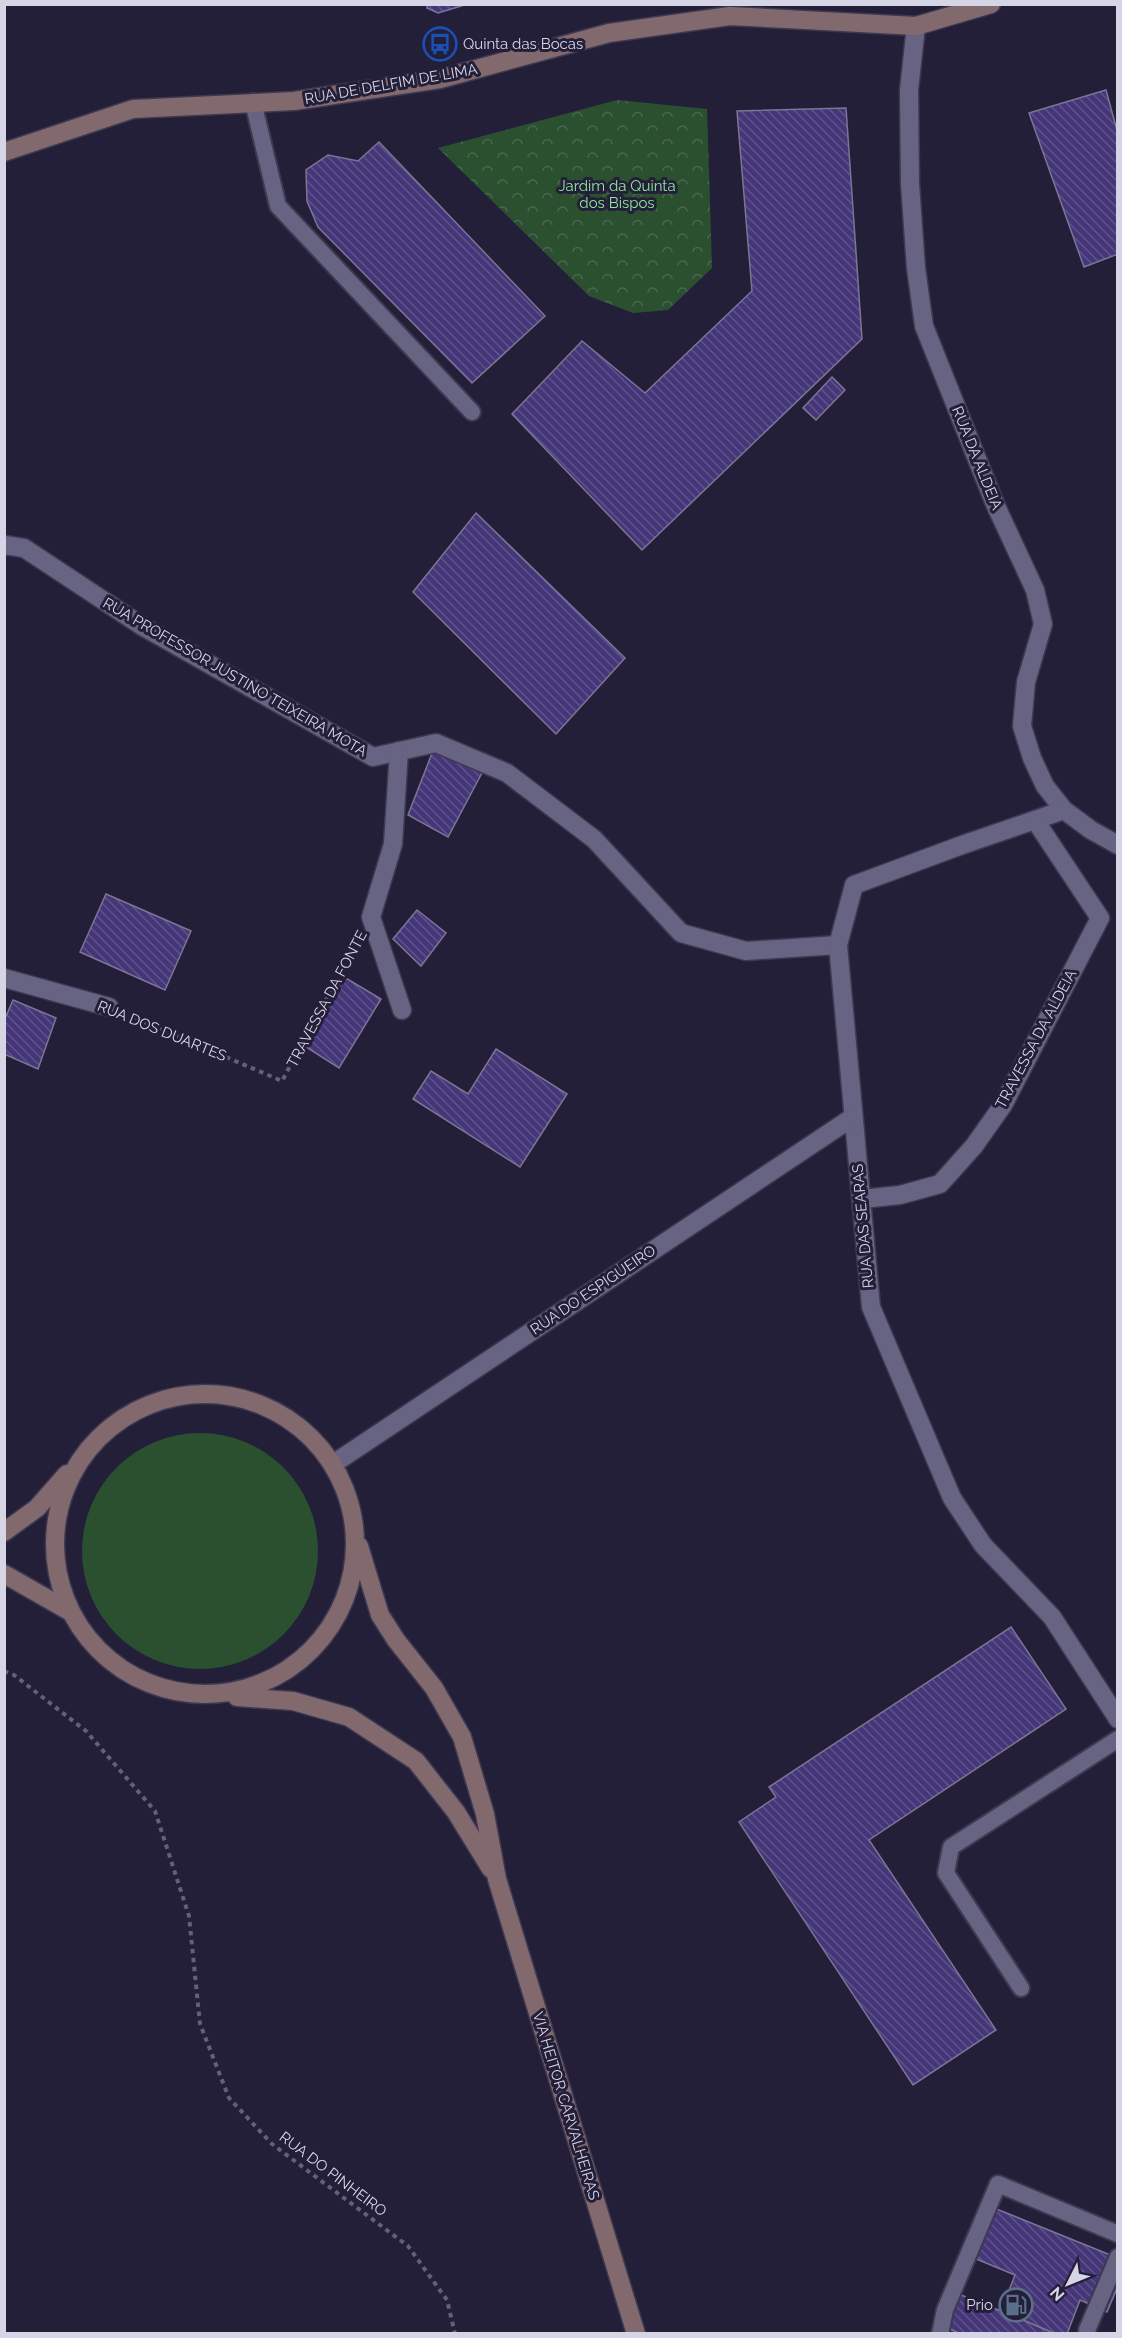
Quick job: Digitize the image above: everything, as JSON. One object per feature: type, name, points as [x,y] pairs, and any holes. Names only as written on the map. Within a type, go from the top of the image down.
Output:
[{"type":"main road","name":"RUA DE DELFIM DE LIMA","points":[[4,152],[133,109],[294,100],[440,79],[609,33],[730,16],[916,26],[992,4]]},
{"type":"main road","name":"VIA HEITOR CARVALHEIRAS","points":[[4,1532],[37,1508],[110,1426],[155,1401],[205,1392],[255,1401],[299,1426],[333,1464],[350,1499],[357,1538],[380,1615],[396,1640],[434,1688],[462,1737],[484,1814],[497,1879],[636,2334]]},
{"type":"main road","name":"VIA HEITOR CARVALHEIRAS","points":[[76,1463],[57,1511],[55,1562],[69,1611],[94,1646],[127,1673],[166,1690],[208,1696],[293,1701],[349,1717],[416,1761],[456,1812],[497,1879]]},
{"type":"main road","name":"VIA HEITOR CARVALHEIRAS","points":[[208,1696],[256,1687],[298,1664],[331,1629],[351,1585],[357,1538]]},
{"type":"main road","name":"VIA HEITOR CARVALHEIRAS","points":[[4,1574],[69,1611]]},
{"type":"street","name":"RUA DA ALDEIA","points":[[916,26],[909,90],[910,184],[916,268],[924,326],[995,504],[1035,590],[1043,624],[1026,682],[1022,726],[1032,758],[1045,786],[1064,810],[1091,830],[1118,845]]},
{"type":"street","name":"RUA PROFESSOR JUSTINO TEIXEIRA MOTA","points":[[4,545],[24,548],[142,626],[373,757],[436,743],[507,773],[594,839],[681,933],[746,951],[838,945]]},
{"type":"street","name":"TRAVESSA DA FONTE","points":[[399,751],[393,844],[371,917],[402,1010]]},
{"type":"street","name":"RUA DAS SEARAS","points":[[1064,810],[854,885],[838,945],[871,1307],[952,1498],[983,1545],[1052,1617],[1118,1719]]},
{"type":"street","name":"TRAVESSA DA ALDEIA","points":[[862,1199],[900,1195],[940,1184],[974,1146],[1003,1105],[1100,918],[1035,819]]},
{"type":"street","name":"RUA DOS DUARTES","points":[[4,978],[110,1007]]},
{"type":"street","name":"RUA DO ESPIGUEIRO","points":[[333,1464],[853,1117]]},
{"type":"lane","points":[[254,102],[278,206],[472,412]]},
{"type":"lane","points":[[1021,1988],[946,1873],[951,1847],[1118,1739]]},
{"type":"lane","points":[[940,2334],[945,2310],[998,2184],[1118,2234]]},
{"type":"lane","points":[[1088,2334],[1087,2330],[1118,2257]]},
{"type":"path","name":"TRAVESSA DA FONTE","points":[[282,1081],[371,917]]},
{"type":"path","name":"RUA DOS DUARTES","points":[[110,1007],[282,1081]]},
{"type":"path","name":"RUA DO PINHEIRO","points":[[4,1671],[14,1675],[86,1731],[155,1811],[189,1916],[200,2024],[229,2098],[272,2144],[408,2246],[447,2301],[456,2334]]},
{"type":"green space","name":"Jardim da Quinta dos Bispos","points":[[617,100],[707,109],[712,268],[668,310],[633,313],[589,296],[438,148]]},
{"type":"green space","points":[[200,1433],[245,1442],[275,1460],[291,1476],[304,1496],[313,1517],[318,1551],[309,1596],[291,1626],[275,1642],[255,1655],[234,1664],[200,1669],[155,1660],[125,1642],[109,1626],[96,1606],[87,1585],[82,1551],[91,1506],[109,1476],[125,1460],[145,1447],[166,1438]]},
{"type":"building","points":[[427,4],[468,4],[438,13],[427,8]]},
{"type":"building","points":[[1106,90],[1118,134],[1118,254],[1084,267],[1029,113]]},
{"type":"building","points":[[846,108],[862,339],[642,550],[512,414],[582,341],[645,393],[752,291],[737,111]]},
{"type":"building","points":[[379,142],[545,316],[472,383],[318,227],[307,201],[306,170],[328,155],[358,161]]},
{"type":"building","points":[[832,377],[845,390],[816,420],[803,408]]},
{"type":"building","points":[[476,513],[625,658],[556,734],[413,592]]},
{"type":"building","points":[[436,743],[484,769],[448,837],[408,815]]},
{"type":"building","points":[[106,894],[191,931],[165,990],[80,952]]},
{"type":"building","points":[[417,910],[446,933],[421,966],[393,939]]},
{"type":"building","points":[[344,977],[381,999],[339,1068],[303,1045]]},
{"type":"building","points":[[13,1000],[56,1018],[38,1069],[4,1054],[4,1021]]},
{"type":"building","points":[[496,1049],[567,1094],[520,1167],[413,1099],[431,1071],[468,1094]]},
{"type":"building","points":[[1011,1627],[1066,1709],[869,1840],[996,2030],[913,2085],[739,1822],[776,1797],[769,1787]]},
{"type":"building","points":[[994,2208],[1118,2258],[1118,2286],[1107,2312],[1080,2300],[1067,2334],[1056,2334],[1001,2311],[1015,2275],[974,2258]]},
{"type":"building","points":[[961,2295],[1056,2334],[961,2334],[947,2328]]},
{"type":"place","name":"Quinta das Bocas","points":[[440,44]]},
{"type":"place","name":"Prio","points":[[1016,2305]]}]
